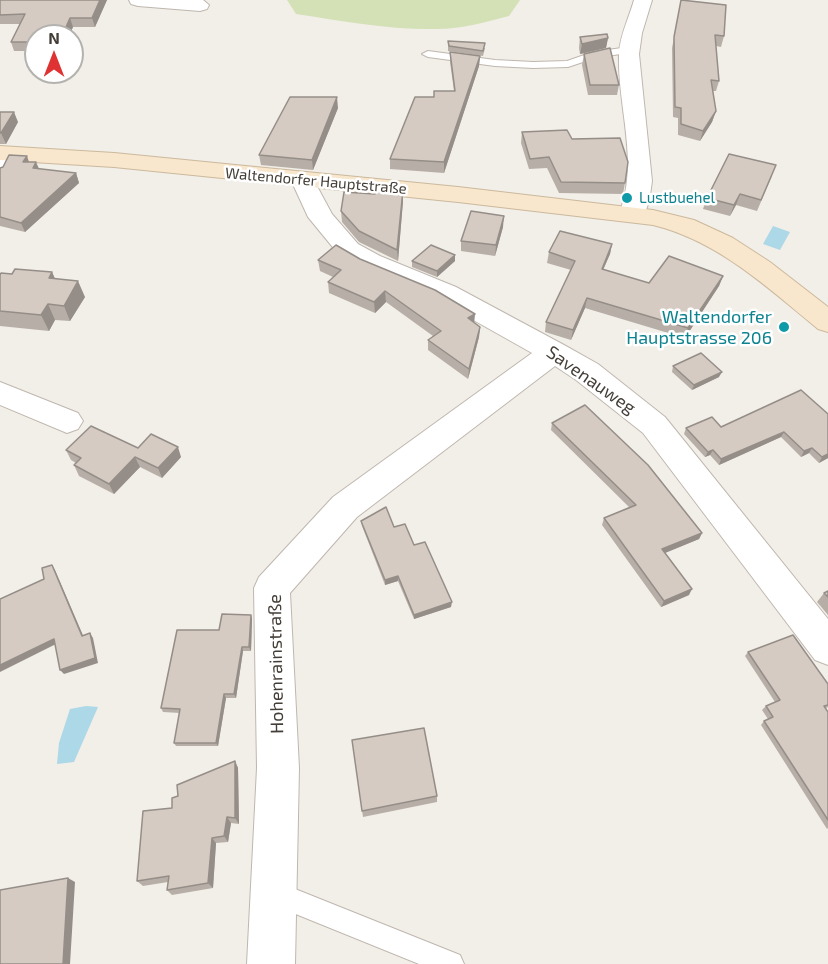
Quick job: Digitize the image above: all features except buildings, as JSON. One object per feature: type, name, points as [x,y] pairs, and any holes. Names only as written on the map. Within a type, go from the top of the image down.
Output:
[{"type":"main road","name":"Waltendorfer Hauptstraße","points":[[3,160],[83,157],[430,191],[632,214],[685,226],[712,238],[772,277],[828,322]]},
{"type":"street","points":[[138,0],[200,5]]},
{"type":"street","points":[[632,214],[638,203],[638,129],[629,77],[629,50],[643,0]]},
{"type":"street","name":"Savenauweg","points":[[303,180],[321,217],[350,250],[370,262],[446,293],[554,352],[587,372],[654,425],[828,648]]},
{"type":"street","name":"Hohenrainstraße","points":[[271,964],[278,768],[272,588],[345,507],[554,352]]},
{"type":"street","points":[[0,393],[67,421]]},
{"type":"lane","points":[[428,54],[495,63],[533,65],[568,64],[593,55],[629,50]]},
{"type":"lane","points":[[274,892],[451,964]]},
{"type":"green space","points":[[287,0],[520,0],[509,16],[446,29],[419,29],[384,27],[296,14]]},
{"type":"water","points":[[773,226],[790,232],[780,250],[763,244]]},
{"type":"water","points":[[86,706],[98,707],[74,762],[57,764],[59,743],[70,709]]},
{"type":"place","name":"Lustbuehel","points":[[627,198]]},
{"type":"place","name":"Waltendorfer Hauptstrasse 206","points":[[784,327]]}]
